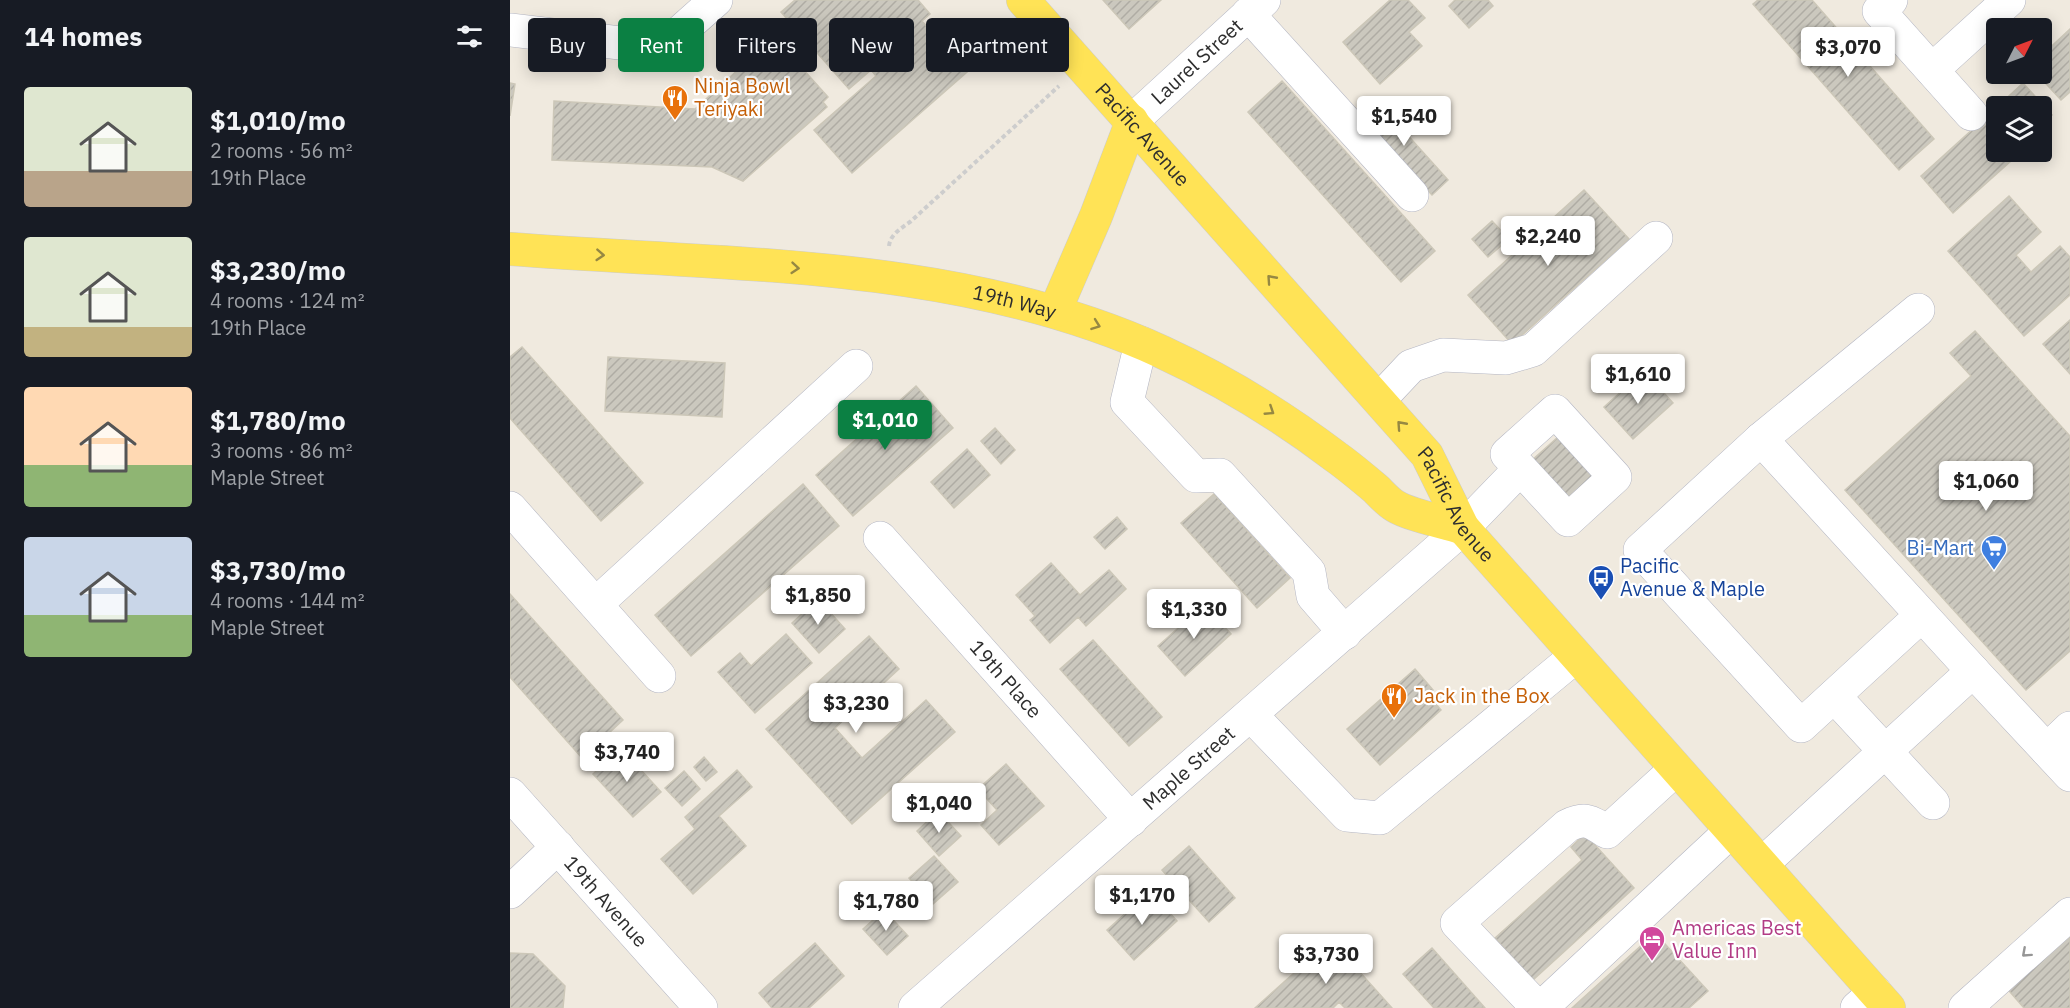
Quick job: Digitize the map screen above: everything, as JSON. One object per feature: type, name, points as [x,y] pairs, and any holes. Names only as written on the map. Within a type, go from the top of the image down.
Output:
[{"type":"main road","name":"Pacific Avenue","points":[[1023,0],[1427,455],[1462,528],[1762,864],[1874,1003]]},
{"type":"main road","points":[[1055,311],[1096,216],[1132,121]]},
{"type":"main road","name":"19th Way","points":[[510,249],[795,268],[964,290],[1055,311],[1141,343],[1192,368],[1259,404],[1310,437],[1396,507],[1462,528]]},
{"type":"street","points":[[510,30],[662,48],[716,0]]},
{"type":"street","points":[[1891,0],[1879,11],[1971,114]]},
{"type":"street","points":[[1932,70],[2009,0]]},
{"type":"street","points":[[1256,7],[1412,195]]},
{"type":"street","name":"Laurel Street","points":[[1132,121],[1256,7]]},
{"type":"street","points":[[1379,400],[1411,366],[1443,355],[1506,358],[1533,350],[1656,238]]},
{"type":"street","points":[[1918,310],[1761,439],[1640,550],[1801,726],[1922,615]]},
{"type":"street","points":[[1141,343],[1127,402],[1196,476],[1220,475],[1310,572],[1312,596],[1345,633]]},
{"type":"street","points":[[596,604],[856,366]]},
{"type":"street","points":[[1555,411],[1615,477],[1568,520],[1520,469],[1507,454],[1555,411]]},
{"type":"street","points":[[1761,439],[2070,775]]},
{"type":"street","name":"Maple Street","points":[[915,1008],[1345,633],[1462,528],[1520,469]]},
{"type":"street","points":[[510,508],[659,676]]},
{"type":"street","name":"19th Place","points":[[880,538],[1131,820]]},
{"type":"street","points":[[1251,715],[1347,815],[1380,818],[1576,656]]},
{"type":"street","points":[[1762,864],[1973,671]]},
{"type":"street","points":[[1834,696],[1933,802]]},
{"type":"street","points":[[2047,750],[2070,728]]},
{"type":"street","points":[[1676,769],[1607,831],[1593,823],[1580,820],[1567,826],[1457,923],[1539,1008],[1731,831]]},
{"type":"street","name":"19th Avenue","points":[[510,794],[699,1007]]},
{"type":"street","points":[[510,892],[558,847]]},
{"type":"street","points":[[1965,1008],[2070,914]]},
{"type":"path","points":[[896,280],[898,257],[889,245],[895,233],[919,214],[1081,65]]},
{"type":"building","points":[[795,0],[918,0],[930,14],[922,21],[926,26],[926,72],[967,72],[852,173],[814,130],[876,76],[873,72],[914,72],[914,18],[829,18],[829,66],[817,53],[817,18],[786,18],[781,12]]},
{"type":"building","points":[[1103,0],[1161,0],[1129,29]]},
{"type":"building","points":[[1390,0],[1408,0],[1425,18],[1409,32],[1422,46],[1380,84],[1343,42]]},
{"type":"building","points":[[1455,0],[1488,0],[1493,6],[1469,28],[1449,6]]},
{"type":"building","points":[[1758,0],[1812,0],[1934,139],[1899,170],[1753,4]]},
{"type":"building","points":[[2070,29],[2070,92],[2061,100],[2046,84],[2052,84],[2052,46]]},
{"type":"building","points":[[736,72],[806,72],[828,97],[823,102],[827,107],[743,181],[712,167],[552,160],[554,101],[695,109]]},
{"type":"building","points":[[834,72],[869,72],[849,89]]},
{"type":"building","points":[[1282,81],[1435,251],[1401,282],[1248,112]]},
{"type":"building","points":[[510,83],[515,84],[510,116]]},
{"type":"building","points":[[2024,84],[2035,96],[2009,96]]},
{"type":"building","points":[[1376,100],[1448,180],[1432,195],[1359,115]]},
{"type":"building","points":[[1986,117],[1986,162],[2010,162],[1953,213],[1921,176]]},
{"type":"building","points":[[1584,190],[1629,239],[1512,344],[1468,295]]},
{"type":"building","points":[[2009,196],[2041,232],[2016,255],[2031,272],[2060,246],[2070,257],[2070,295],[2024,336],[1948,251]]},
{"type":"building","points":[[1492,221],[1509,239],[1488,257],[1472,239]]},
{"type":"building","points":[[2070,320],[2070,374],[2043,344]]},
{"type":"building","name":"Bi-Mart","points":[[1975,331],[2070,436],[2070,651],[2026,690],[1845,490],[1971,376],[1950,353]]},
{"type":"building","points":[[522,347],[643,483],[601,521],[510,418],[510,357]]},
{"type":"building","points":[[608,357],[725,363],[722,417],[605,411]]},
{"type":"building","points":[[1644,371],[1673,403],[1633,439],[1604,407]]},
{"type":"building","points":[[916,386],[953,428],[853,516],[816,475]]},
{"type":"building","points":[[995,428],[1015,450],[1001,464],[981,441]]},
{"type":"building","points":[[1558,437],[1599,482],[1572,507],[1531,461]]},
{"type":"building","points":[[967,449],[990,475],[954,508],[931,482]]},
{"type":"building","points":[[803,484],[839,526],[691,656],[655,615]]},
{"type":"building","points":[[1214,494],[1290,578],[1257,608],[1181,523]]},
{"type":"building","points":[[1117,517],[1127,529],[1105,549],[1094,537]]},
{"type":"building","points":[[1051,563],[1080,595],[1109,570],[1126,589],[1086,626],[1078,617],[1050,643],[1030,620],[1035,616],[1016,595]]},
{"type":"building","points":[[510,594],[623,720],[582,758],[510,677]]},
{"type":"building","points":[[818,599],[845,629],[819,653],[792,623]]},
{"type":"building","points":[[1204,605],[1231,634],[1185,676],[1158,646]]},
{"type":"building","points":[[786,634],[812,663],[755,713],[718,672],[740,653],[751,666]]},
{"type":"building","points":[[869,636],[899,669],[835,728],[862,758],[926,700],[955,732],[852,824],[766,729]]},
{"type":"building","points":[[1093,640],[1162,717],[1129,746],[1060,669]]},
{"type":"building","name":"Jack in the Box","points":[[1415,669],[1433,690],[1428,695],[1441,710],[1380,765],[1347,729]]},
{"type":"building","points":[[621,748],[661,792],[633,817],[593,774]]},
{"type":"building","points":[[704,757],[717,772],[706,781],[694,767]]},
{"type":"building","points":[[1006,764],[1044,806],[999,845],[981,825],[997,810],[978,789]]},
{"type":"building","points":[[737,770],[752,787],[719,816],[746,846],[693,894],[661,859],[695,829],[685,817]]},
{"type":"building","points":[[684,771],[700,789],[682,806],[665,788]]},
{"type":"building","points":[[938,811],[961,836],[939,856],[917,831]]},
{"type":"building","points":[[1585,834],[1634,888],[1533,980],[1495,938],[1582,860],[1571,847]]},
{"type":"building","points":[[1189,846],[1235,898],[1209,922],[1162,870]]},
{"type":"building","points":[[934,856],[958,882],[933,904],[909,878]]},
{"type":"building","points":[[895,886],[914,906],[901,918],[882,898]]},
{"type":"building","points":[[1150,891],[1177,921],[1134,960],[1107,930]]},
{"type":"building","points":[[884,910],[908,936],[887,955],[863,929]]},
{"type":"building","points":[[2070,927],[2070,1008],[2024,1008],[2004,985]]},
{"type":"building","name":"Americas Best Value Inn","points":[[1655,933],[1708,991],[1689,1008],[1572,1008]]},
{"type":"building","points":[[1331,940],[1392,1008],[1345,1008],[1339,1002],[1333,1008],[1255,1008]]},
{"type":"building","points":[[815,943],[844,976],[809,1008],[772,1008],[759,993]]},
{"type":"building","points":[[1432,948],[1485,1008],[1434,1008],[1403,974]]},
{"type":"building","points":[[510,953],[533,954],[565,986],[563,1008],[510,1008]]},
{"type":"place","name":"Ninja Bowl Teriyaki","points":[[675,121]]},
{"type":"place","name":"Bi-Mart","points":[[1994,571]]},
{"type":"place","name":"Pacific Avenue & Maple","points":[[1601,601]]},
{"type":"place","name":"Jack in the Box","points":[[1394,719]]},
{"type":"place","name":"Americas Best Value Inn","points":[[1652,962]]}]
